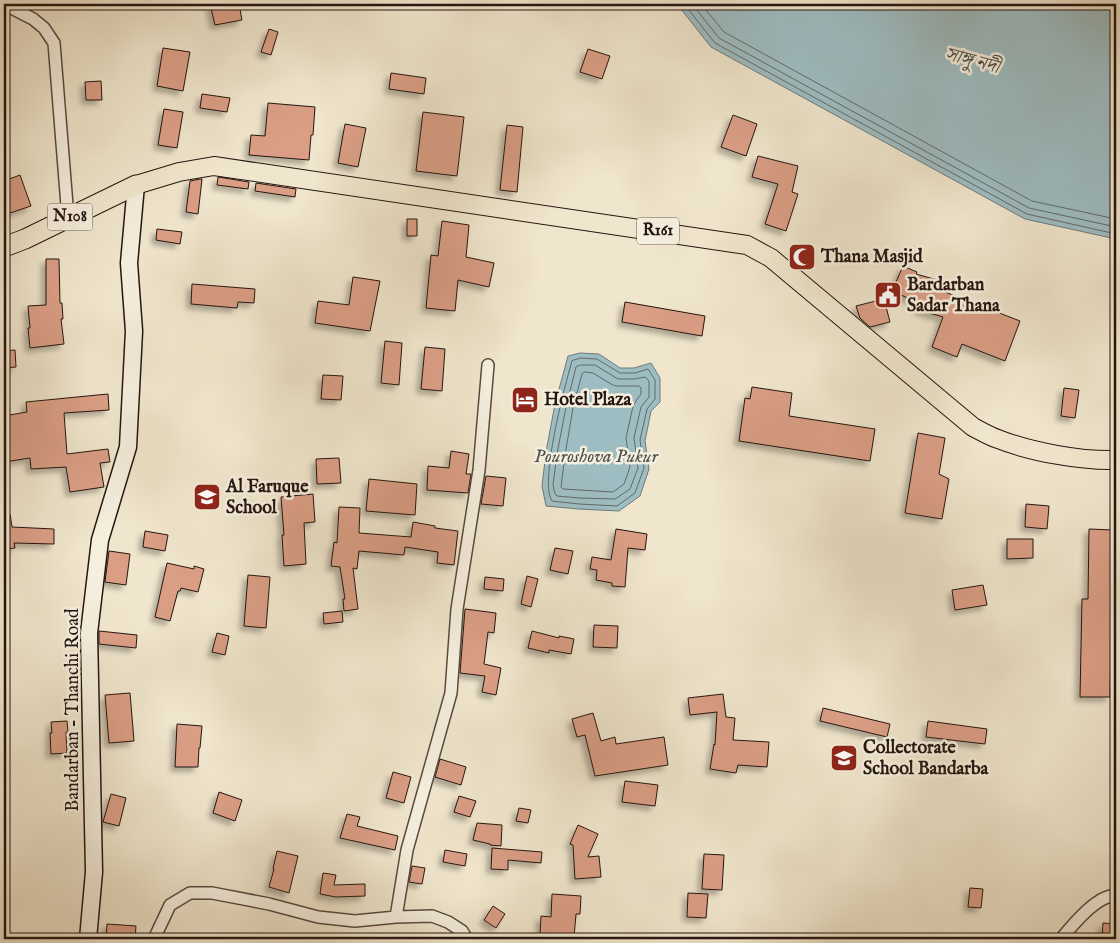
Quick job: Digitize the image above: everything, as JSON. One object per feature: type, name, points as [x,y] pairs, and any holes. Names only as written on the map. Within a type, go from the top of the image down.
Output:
[{"type":"highway","name":"N108","points":[[4,247],[25,239],[136,185]]},
{"type":"main road","name":"R161","points":[[136,185],[178,172],[214,166],[748,245],[771,258],[973,427],[999,440],[1043,453],[1100,461],[1116,460]]},
{"type":"main road","name":"Bandarban - Thanchi Road","points":[[88,939],[94,872],[90,633],[100,540],[128,447],[134,331],[129,262],[136,185]]},
{"type":"street","points":[[4,4],[33,19],[44,28],[54,43],[68,218]]},
{"type":"street","points":[[396,916],[407,850],[451,693],[457,609],[479,470],[488,365]]},
{"type":"street","points":[[154,939],[170,905],[190,893],[212,893],[269,904],[318,917],[355,921],[396,916],[432,916],[455,926],[462,931],[467,939]]},
{"type":"street","points":[[1061,939],[1073,924],[1097,902],[1116,895]]},
{"type":"water","name":"সাঙ্গু নদী","points":[[677,4],[1116,4],[1116,239],[1025,219],[711,47]]},
{"type":"water","name":"Pouroshova Pukur","points":[[580,353],[599,354],[620,368],[634,368],[651,363],[660,378],[660,402],[651,411],[645,441],[649,469],[640,496],[619,511],[546,506],[542,486],[555,404],[568,356]]},
{"type":"building","points":[[210,4],[239,4],[242,20],[215,25]]},
{"type":"building","points":[[269,29],[278,32],[271,55],[261,52]]},
{"type":"building","points":[[163,48],[190,52],[183,91],[157,86]]},
{"type":"building","points":[[588,49],[610,56],[602,79],[580,72]]},
{"type":"building","points":[[391,73],[426,78],[424,94],[389,89]]},
{"type":"building","points":[[101,81],[102,100],[86,100],[85,82]]},
{"type":"building","points":[[202,94],[230,98],[227,112],[200,108]]},
{"type":"building","points":[[268,103],[315,107],[309,160],[249,155],[251,135],[265,136]]},
{"type":"building","points":[[164,109],[183,112],[177,148],[158,145]]},
{"type":"building","points":[[423,112],[464,117],[457,176],[416,171]]},
{"type":"building","points":[[733,115],[757,124],[746,156],[721,147]]},
{"type":"building","points":[[345,124],[366,128],[358,167],[338,163]]},
{"type":"building","points":[[507,125],[523,127],[517,192],[500,190]]},
{"type":"building","points":[[758,156],[798,166],[792,192],[798,194],[786,231],[765,224],[778,184],[752,177]]},
{"type":"building","points":[[20,175],[31,206],[4,215],[4,181]]},
{"type":"building","points":[[218,177],[249,182],[248,189],[217,185]]},
{"type":"building","points":[[202,179],[198,214],[186,212],[190,181]]},
{"type":"building","points":[[256,183],[296,189],[295,197],[255,191]]},
{"type":"building","points":[[407,219],[417,219],[417,236],[407,236]]},
{"type":"building","points":[[442,221],[469,225],[466,257],[494,263],[489,287],[458,280],[455,311],[426,308],[431,255],[438,256]]},
{"type":"building","points":[[157,229],[182,232],[180,244],[156,240]]},
{"type":"building","points":[[46,259],[59,259],[60,303],[62,303],[63,319],[61,319],[64,344],[30,348],[28,306],[46,305]]},
{"type":"building","points":[[903,266],[917,272],[916,274],[948,283],[945,292],[1020,321],[1005,361],[962,344],[957,357],[932,347],[943,317],[919,310],[921,304],[892,291]]},
{"type":"building","points":[[353,277],[380,281],[370,331],[315,323],[318,301],[349,305]]},
{"type":"building","points":[[192,284],[255,289],[254,303],[238,302],[237,308],[191,304]]},
{"type":"building","points":[[884,299],[890,322],[870,327],[860,318],[856,306]]},
{"type":"building","points":[[625,302],[705,316],[702,336],[622,322]]},
{"type":"building","points":[[385,341],[402,343],[399,385],[381,383]]},
{"type":"building","points":[[425,347],[445,349],[442,391],[421,389]]},
{"type":"building","points":[[15,350],[16,367],[4,368],[4,351]]},
{"type":"building","points":[[323,375],[343,376],[341,400],[321,399]]},
{"type":"building","points":[[752,387],[792,393],[789,416],[875,429],[870,461],[739,441],[745,398],[750,399]]},
{"type":"building","points":[[1064,388],[1079,390],[1075,418],[1061,416]]},
{"type":"building","points":[[108,394],[109,410],[64,413],[67,454],[108,449],[110,462],[100,463],[104,487],[70,492],[66,467],[31,469],[30,458],[4,462],[4,416],[27,412],[26,402]]},
{"type":"building","points":[[918,433],[945,438],[939,474],[949,479],[942,519],[905,513]]},
{"type":"building","points":[[451,451],[469,454],[466,474],[471,474],[468,493],[427,490],[428,466],[449,468]]},
{"type":"building","points":[[339,458],[341,483],[317,484],[316,459]]},
{"type":"building","points":[[486,476],[506,478],[503,506],[481,504]]},
{"type":"building","points":[[369,479],[417,484],[415,515],[366,511]]},
{"type":"building","points":[[313,494],[315,522],[304,523],[306,564],[284,566],[281,497]]},
{"type":"building","points":[[1026,504],[1049,506],[1047,529],[1025,527]]},
{"type":"building","points":[[339,507],[360,508],[359,533],[411,537],[413,522],[435,526],[435,528],[458,531],[454,565],[437,563],[438,552],[405,547],[404,555],[359,551],[357,569],[353,568],[358,609],[344,611],[343,599],[345,599],[340,567],[331,566],[334,542],[337,543]]},
{"type":"building","points":[[4,514],[10,514],[12,527],[54,529],[54,544],[14,543],[15,548],[5,549]]},
{"type":"building","points":[[616,529],[647,534],[645,550],[628,548],[625,587],[612,586],[612,583],[596,580],[597,570],[590,569],[592,557],[611,560]]},
{"type":"building","points":[[1089,529],[1113,530],[1110,697],[1080,697],[1082,599],[1088,599]]},
{"type":"building","points":[[145,531],[168,535],[165,551],[143,547]]},
{"type":"building","points":[[1007,539],[1033,539],[1033,558],[1007,559]]},
{"type":"building","points":[[555,548],[573,551],[568,574],[550,570]]},
{"type":"building","points":[[109,551],[130,554],[126,585],[105,582]]},
{"type":"building","points":[[167,563],[194,569],[194,566],[204,569],[198,592],[181,588],[178,591],[170,621],[155,617]]},
{"type":"building","points":[[248,575],[270,577],[266,628],[244,626]]},
{"type":"building","points":[[527,576],[538,579],[531,607],[521,604]]},
{"type":"building","points":[[485,577],[504,579],[503,591],[484,589]]},
{"type":"building","points":[[983,585],[987,605],[955,610],[952,590]]},
{"type":"building","points":[[465,609],[496,613],[494,633],[488,632],[484,664],[501,668],[496,695],[482,692],[485,676],[460,673]]},
{"type":"building","points":[[342,611],[343,622],[324,624],[323,613]]},
{"type":"building","points":[[594,625],[618,626],[617,648],[593,647]]},
{"type":"building","points":[[99,631],[137,635],[136,648],[99,644]]},
{"type":"building","points":[[532,631],[559,638],[559,636],[574,639],[571,654],[549,650],[549,653],[528,648]]},
{"type":"building","points":[[217,633],[229,636],[225,655],[212,652]]},
{"type":"building","points":[[130,693],[134,741],[109,743],[105,695]]},
{"type":"building","points":[[723,694],[726,717],[735,718],[733,740],[769,742],[767,767],[738,765],[736,773],[710,769],[715,745],[717,712],[690,715],[688,698]]},
{"type":"building","points":[[823,708],[890,724],[887,737],[820,721]]},
{"type":"building","points":[[593,713],[601,741],[615,737],[616,744],[664,737],[668,765],[595,776],[585,735],[577,737],[572,719]]},
{"type":"building","points":[[67,721],[67,753],[51,754],[51,722]]},
{"type":"building","points":[[928,721],[987,729],[985,744],[926,737]]},
{"type":"building","points":[[177,724],[202,726],[198,767],[175,767]]},
{"type":"building","points":[[440,759],[466,767],[461,785],[435,777]]},
{"type":"building","points":[[393,772],[411,777],[404,803],[386,798]]},
{"type":"building","points":[[625,781],[658,785],[655,806],[622,802]]},
{"type":"building","points":[[219,792],[242,800],[235,821],[213,813]]},
{"type":"building","points":[[111,794],[126,798],[119,826],[103,822]]},
{"type":"building","points":[[459,796],[476,801],[470,817],[454,812]]},
{"type":"building","points":[[519,808],[531,810],[528,823],[516,821]]},
{"type":"building","points":[[347,814],[360,817],[357,826],[398,836],[395,850],[340,838]]},
{"type":"building","points":[[477,823],[502,825],[501,846],[473,840]]},
{"type":"building","points":[[578,825],[598,834],[588,857],[599,856],[601,877],[575,879],[573,845],[570,844]]},
{"type":"building","points":[[492,848],[542,852],[541,863],[508,860],[508,870],[491,869]]},
{"type":"building","points":[[445,850],[467,854],[465,866],[443,862]]},
{"type":"building","points":[[277,851],[298,856],[289,893],[269,887]]},
{"type":"building","points":[[704,854],[724,855],[722,890],[702,889]]},
{"type":"building","points":[[412,866],[425,868],[422,884],[409,882]]},
{"type":"building","points":[[323,873],[336,875],[334,885],[365,884],[365,896],[336,897],[320,894]]},
{"type":"building","points":[[970,888],[983,889],[981,908],[968,907]]},
{"type":"building","points":[[688,893],[708,894],[706,918],[687,917]]},
{"type":"building","points":[[552,894],[581,896],[580,914],[576,914],[574,937],[540,934],[541,916],[551,917]]},
{"type":"building","points":[[493,906],[505,914],[496,928],[484,920]]},
{"type":"building","points":[[1103,923],[1116,924],[1116,939],[1102,939]]},
{"type":"building","points":[[107,924],[136,926],[135,939],[106,939]]},
{"type":"place","name":"Thana Masjid","points":[[802,257]]},
{"type":"place","name":"Bardarban Sadar Thana","points":[[888,295]]},
{"type":"place","name":"Hotel Plaza","points":[[525,400]]},
{"type":"place","name":"Al Faruque School","points":[[207,497]]},
{"type":"place","name":"Collectorate School Bandarba","points":[[844,758]]}]
